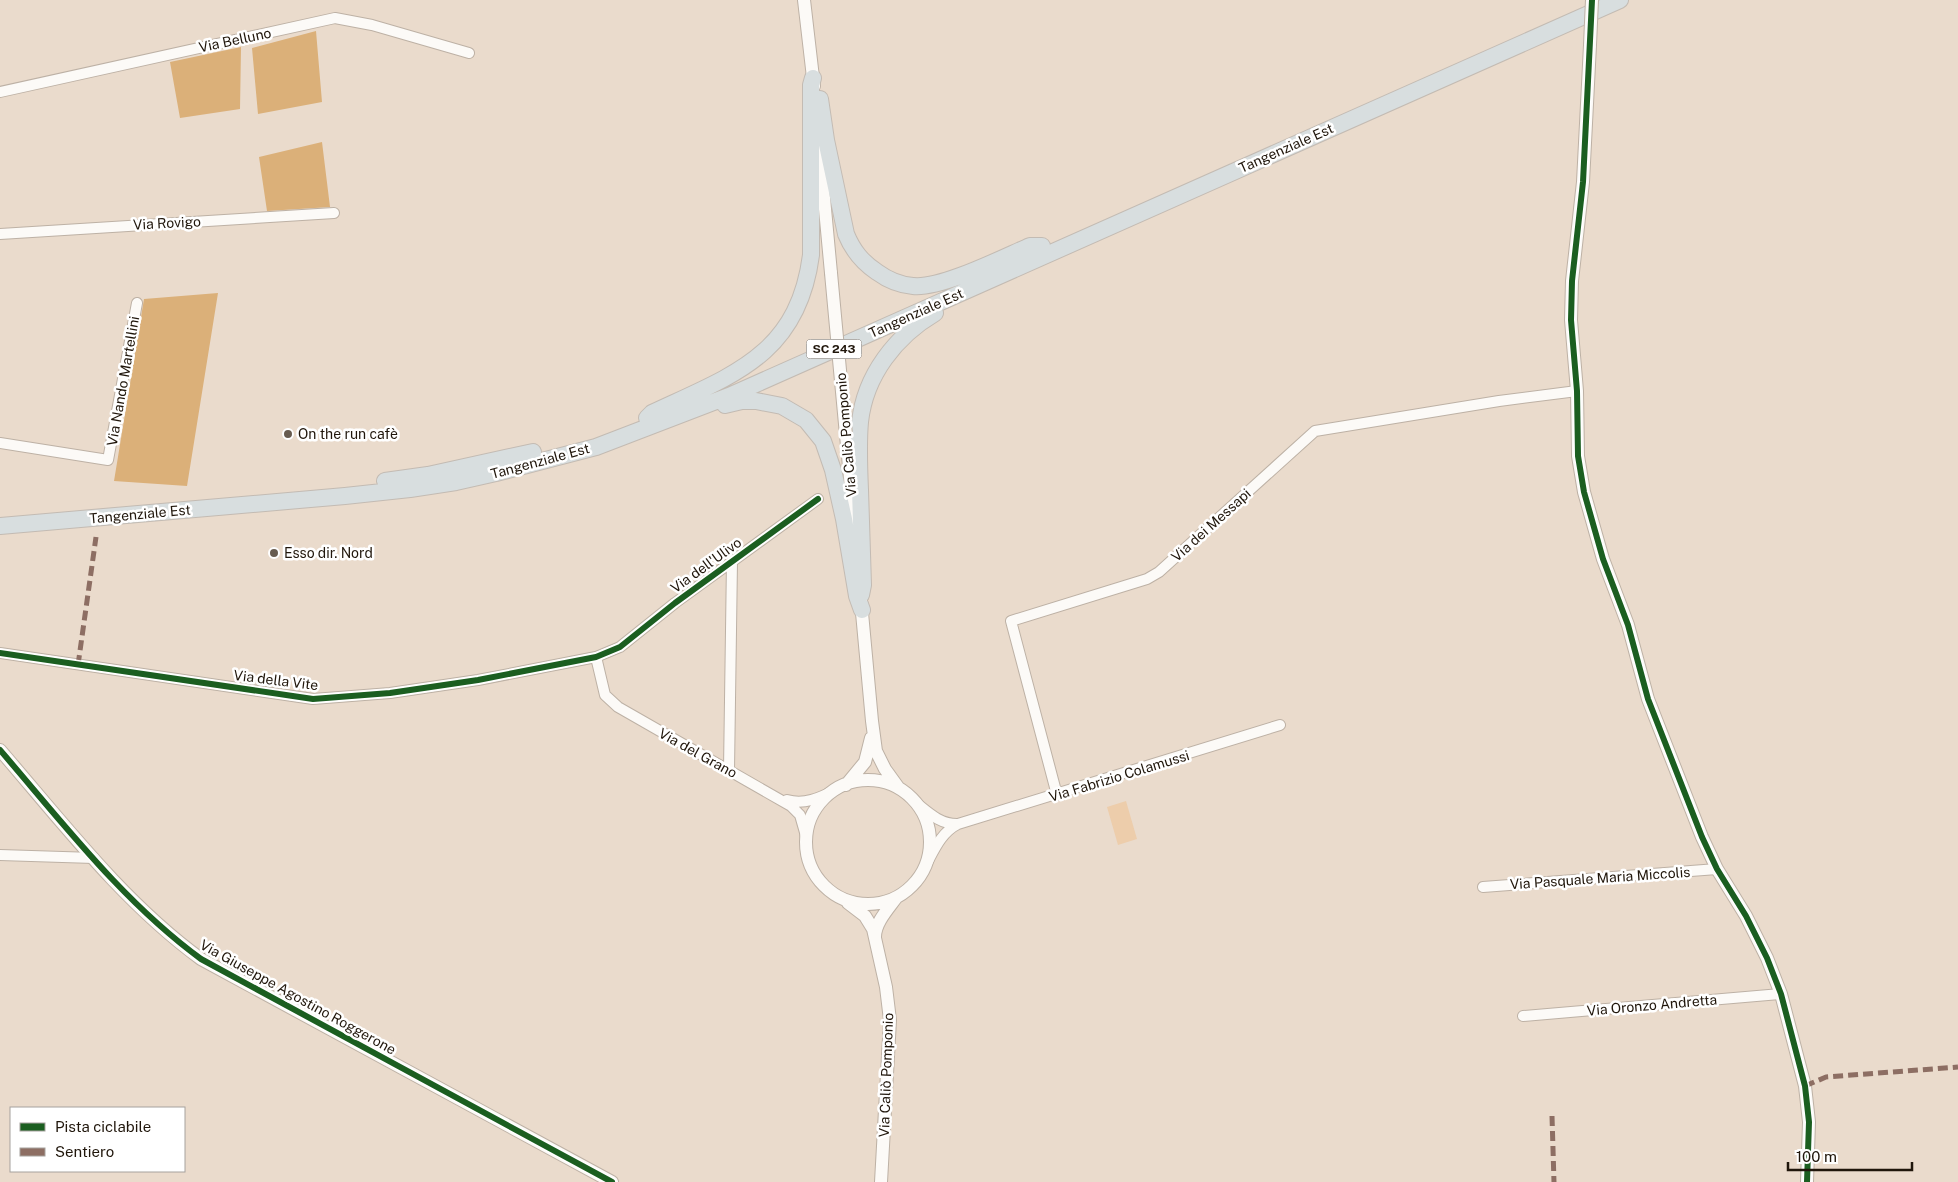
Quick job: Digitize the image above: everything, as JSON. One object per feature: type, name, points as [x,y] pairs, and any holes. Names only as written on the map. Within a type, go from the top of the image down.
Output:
[{"type":"highway","name":"Tangenziale Est","points":[[0,516],[349,485],[428,475],[574,442],[647,418],[709,393],[1593,0]]},
{"type":"highway","name":"Tangenziale Est","points":[[0,526],[410,489],[496,474],[596,447],[729,396],[1620,0]]},
{"type":"highway","points":[[813,74],[817,77],[826,140],[846,234],[852,248],[860,259],[871,268],[894,282],[926,286],[945,281],[1030,246],[1042,246]]},
{"type":"highway","points":[[647,418],[652,413],[721,381],[746,367],[772,344],[786,328],[797,310],[808,275],[811,255],[811,85],[813,74]]},
{"type":"highway","points":[[861,602],[863,585],[859,460],[860,420],[871,383],[880,366],[901,338],[929,316],[945,306],[1019,272],[1029,263]]},
{"type":"highway","points":[[635,433],[646,433],[725,405],[742,401],[770,402],[788,409],[806,420],[823,441],[829,456],[844,519],[857,596],[861,602]]},
{"type":"street","name":"Via Caliò Pomponio","points":[[804,0],[813,74],[872,721],[880,761],[900,789],[915,802],[925,818],[930,837],[927,863],[923,872],[911,887],[897,897],[886,902],[868,904],[852,902],[837,896]]},
{"type":"street","points":[[1593,0],[1583,182],[1572,281],[1570,320],[1577,391],[1578,456],[1584,492],[1603,559],[1628,625],[1648,699],[1702,837],[1717,869],[1746,916],[1767,958],[1781,994],[1804,1086],[1810,1122],[1807,1182]]},
{"type":"street","name":"Via Belluno","points":[[0,92],[335,18],[372,25],[469,54]]},
{"type":"street","name":"Via Rovigo","points":[[0,234],[334,213]]},
{"type":"street","name":"Via Nando Martellini","points":[[0,443],[108,460],[137,303]]},
{"type":"street","name":"Via dei Messapi","points":[[1057,795],[1011,621],[1147,578],[1159,572],[1315,431],[1498,401],[1577,391]]},
{"type":"street","name":"Via dell'Ulivo","points":[[596,657],[620,648],[675,603],[818,499]]},
{"type":"street","points":[[729,770],[732,561]]},
{"type":"street","name":"Via della Vite","points":[[0,653],[313,699],[390,693],[478,680],[596,657]]},
{"type":"street","name":"Via del Grano","points":[[596,657],[605,695],[618,708],[779,798]]},
{"type":"street","name":"Via Caliò Pomponio","points":[[872,721],[870,742],[865,762],[841,788],[821,803],[812,817],[806,836],[808,855],[814,873],[824,886],[866,916],[876,940],[886,987],[890,1020],[881,1182]]},
{"type":"street","name":"Via Fabrizio Colamussi","points":[[958,824],[1280,726]]},
{"type":"street","name":"Via Giuseppe Agostino Roggerone","points":[[0,750],[134,903],[173,939],[201,959],[612,1182]]},
{"type":"street","name":"Via Caliò Pomponio","points":[[841,788],[872,781],[884,782],[900,789]]},
{"type":"street","points":[[779,798],[793,802],[808,801],[841,788]]},
{"type":"street","points":[[779,798],[797,810],[806,836]]},
{"type":"street","points":[[915,802],[942,822],[958,824]]},
{"type":"street","points":[[927,863],[943,836],[958,824]]},
{"type":"street","points":[[0,855],[94,858]]},
{"type":"street","name":"Via Pasquale Maria Miccolis","points":[[1483,887],[1717,869]]},
{"type":"street","name":"Via Caliò Pomponio","points":[[876,940],[875,933],[877,927],[897,897]]},
{"type":"street","name":"Via Oronzo Andretta","points":[[1523,1016],[1781,994]]},
{"type":"shaded area","points":[[316,31],[322,102],[258,114],[252,48]]},
{"type":"shaded area","points":[[241,47],[240,109],[180,118],[170,62]]},
{"type":"shaded area","points":[[322,142],[330,207],[267,211],[259,157]]},
{"type":"shaded area","points":[[218,293],[187,486],[114,481],[144,299]]},
{"type":"shaded area","points":[[1126,801],[1137,839],[1118,845],[1107,807]]},
{"type":"marked path","points":[[78,665],[96,537]]},
{"type":"marked path","points":[[1805,1086],[1826,1077],[1958,1067]]},
{"type":"marked path","points":[[1552,1116],[1554,1182]]},
{"type":"cycle path","points":[[1592,0],[1583,182],[1572,281],[1571,320],[1577,391],[1578,456],[1584,492],[1603,559],[1628,625],[1648,699],[1702,837],[1717,869],[1746,916],[1767,958],[1781,994],[1805,1086],[1809,1122],[1807,1182]]},
{"type":"cycle path","points":[[0,653],[313,699],[390,693],[478,680],[596,657],[620,647],[675,603],[818,499]]},
{"type":"cycle path","points":[[0,750],[120,887],[146,913],[201,959],[612,1182]]},
{"type":"place","name":"On the run cafè","points":[[288,434]]},
{"type":"place","name":"Esso dir. Nord","points":[[274,553]]}]
